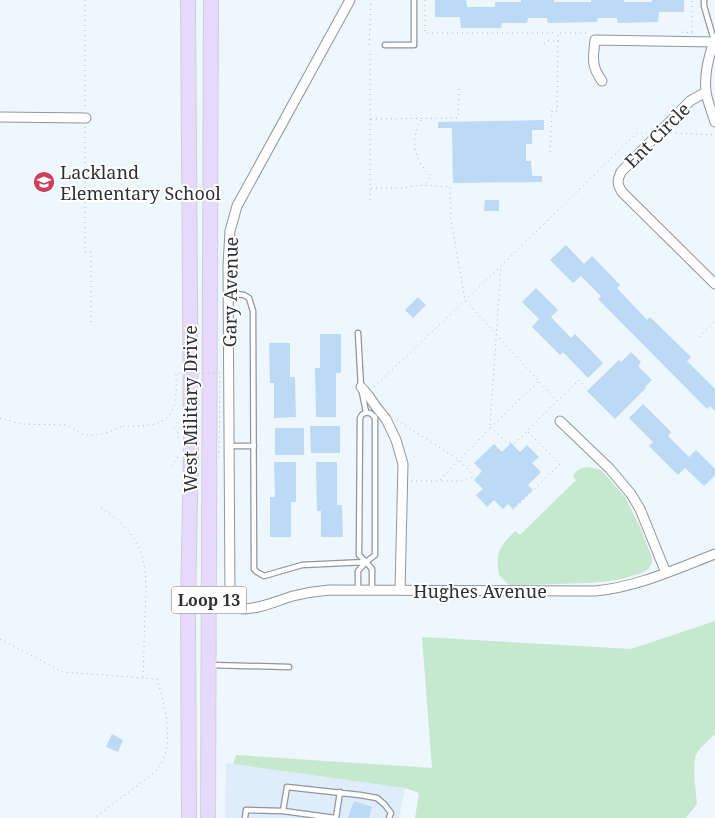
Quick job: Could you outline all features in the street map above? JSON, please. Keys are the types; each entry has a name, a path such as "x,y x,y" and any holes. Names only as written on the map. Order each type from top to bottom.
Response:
{"main road":[{"name":"West Military Drive","path":"188,0 189,818"},
{"name":"West Military Drive","path":"208,818 211,0"}],"street":[{"name":"Gary Avenue","path":"242,609 236,605 230,596 230,231 237,206 350,0"},
{"path":"602,81 594,67 595,40 714,41"},
{"name":"Ent Circle","path":"714,41 707,71 706,92 715,122"},
{"name":"Ent Circle","path":"706,92 690,101 621,172 618,185 622,192 715,284"},
{"path":"0,117 85,118"},
{"path":"361,387 386,419 396,440 403,464 400,590"},
{"path":"560,421 610,469 631,494 640,509 666,573"},
{"name":"Hughes Avenue","path":"242,609 262,606 306,593 329,590 608,590 632,585 715,554"}],"lane":[{"path":"385,45 414,45 414,0"},
{"path":"704,0 714,41"},
{"path":"229,293 244,294 249,298 252,311 254,568 264,576 302,565 366,562"},
{"path":"358,333 361,387 366,412"},
{"path":"358,590 358,571 375,555 376,550 375,417 366,412"},
{"path":"366,412 360,418 359,555 372,569 372,590"},
{"path":"375,422 378,416 382,414"},
{"path":"229,446 254,446"},
{"path":"209,665 289,667"},
{"path":"283,811 287,787 377,798 391,813 389,818"},
{"path":"245,818 246,810 283,811 335,818 340,792"}],"path":[{"path":"85,0 85,252 91,252 91,325"},
{"path":"369,45 371,0"},
{"path":"425,0 425,33 558,33"},
{"path":"692,0 692,32"},
{"path":"544,44 548,41 558,41 557,111 552,111 550,154"},
{"path":"370,54 370,200"},
{"path":"370,119 458,118 459,87"},
{"path":"421,119 416,131 414,147 420,164 431,175 425,185"},
{"path":"371,389 501,266 637,133 715,135"},
{"path":"370,188 401,188 425,185 450,187 451,220 465,300 557,401"},
{"path":"501,266 491,427 507,442 515,443 578,380 589,390"},
{"path":"699,338 715,321"},
{"path":"0,418 20,424 66,425 83,434 102,435 123,426 149,426 165,420 174,408 176,400 176,373 220,373 219,457"},
{"path":"439,480 538,382"},
{"path":"382,414 392,416 459,460 475,477 459,482 439,480 403,481"},
{"path":"174,428 178,433 178,439"},
{"path":"513,510 560,464 527,431"},
{"path":"172,466 177,460 178,454"},
{"path":"101,508 122,524 140,549 146,575 143,678"},
{"path":"0,638 63,672 157,679 162,697 167,733 166,752 161,764 152,775 94,818"}],"shaded area":[{"path":"226,763 405,788 399,818 225,818"}],"green space":[{"path":"589,467 601,470 625,497 640,527 652,558 649,569 627,578 603,582 509,585 499,575 498,555 502,546 515,531 520,535 576,480 573,476 576,472 582,468"},
{"path":"715,621 715,734 696,755 694,772 697,804 686,818 415,818 419,793 405,788 233,764 236,755 432,768 422,637 631,649"}],"building":[{"path":"435,0 466,0 467,7 495,7 495,2 521,2 521,0 591,2 591,0 624,0 624,2 652,2 652,0 684,0 684,12 659,12 658,22 618,23 617,18 598,18 597,22 548,23 547,18 528,18 527,23 502,23 501,28 461,28 460,17 435,17"},
{"path":"544,120 544,130 532,130 532,144 526,144 526,161 531,161 532,176 542,176 542,182 453,183 452,128 438,128 438,122"},
{"path":"485,200 499,200 499,211 484,211"},
{"path":"566,245 584,264 592,256 620,285 617,288 647,320 650,317 691,357 687,361 715,389 715,411 710,406 707,409 598,299 601,296 581,276 573,283 550,260"},
{"path":"536,288 558,310 551,317 571,338 575,334 603,363 588,378 563,352 560,355 532,327 539,319 522,302"},
{"path":"418,297 426,305 413,318 405,310"},
{"path":"320,334 341,334 341,373 336,373 336,417 316,417 315,368 320,368"},
{"path":"269,343 290,343 290,377 295,377 296,417 274,418 274,383 270,383"},
{"path":"631,352 641,362 638,366 652,380 615,419 587,391 619,360 621,362"},
{"path":"643,404 671,432 668,436 689,457 696,450 715,469 715,475 704,486 685,468 678,475 649,446 653,442 629,418"},
{"path":"310,426 340,426 340,453 311,453"},
{"path":"275,428 304,428 304,455 275,455"},
{"path":"511,443 520,452 527,445 539,457 532,463 541,472 528,485 533,490 513,509 508,504 503,509 494,500 487,507 476,495 483,489 474,480 482,471 474,463 494,444 502,452"},
{"path":"274,462 296,462 296,502 291,502 291,537 270,537 270,497 275,497"},
{"path":"316,462 337,462 337,505 342,505 343,537 321,537 321,511 317,511"},
{"path":"112,734 123,740 118,752 106,747"},
{"path":"354,801 372,807 369,818 348,818"}],"place":[{"name":"Lackland Elementary School","path":"44,182"}]}
